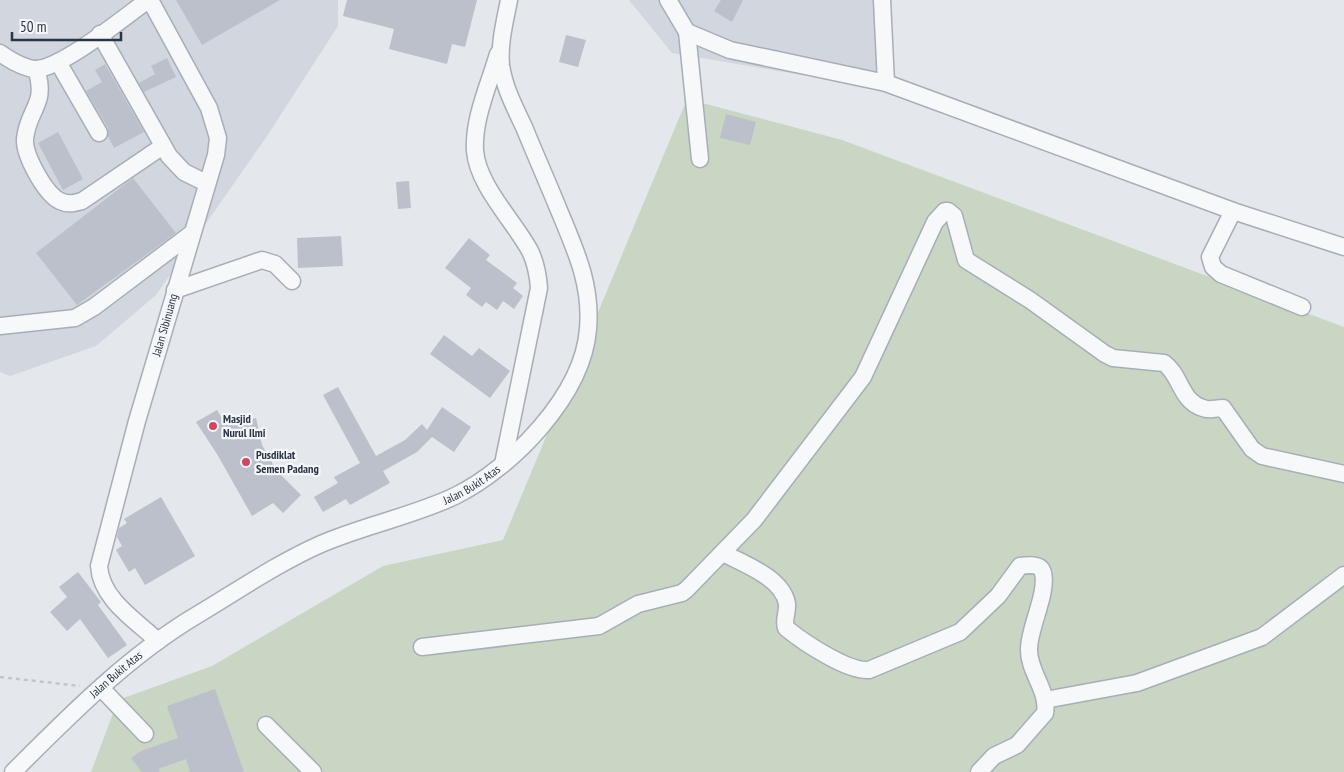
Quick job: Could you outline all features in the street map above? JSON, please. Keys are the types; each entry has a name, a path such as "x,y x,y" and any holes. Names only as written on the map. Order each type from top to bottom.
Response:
{"street":[{"path":"0,53 11,61 36,69 47,67 58,62 149,0"},
{"name":"Jalan Sibinuang","path":"149,0 209,108 218,138 216,155 137,421 99,566 100,580 107,593 158,641"},
{"name":"Jalan Bukit Atas","path":"13,772 102,688 158,641 201,612 317,546 362,528 434,505 475,485 503,465 547,419 572,382 585,349 589,310 585,276 504,78 501,45 509,0"},
{"path":"668,0 687,32 700,158"},
{"path":"882,0 886,83"},
{"path":"687,32 730,50 886,83 1233,211 1344,247"},
{"path":"100,34 163,146 176,165 206,184"},
{"path":"501,45 479,118 476,138 477,163 483,178 530,252 537,270 539,288 503,465"},
{"path":"58,62 99,133"},
{"path":"36,69 41,92 27,129 26,150 30,162 51,194 59,201 72,204 82,201 163,146"},
{"path":"422,647 599,626 612,621 638,604 682,593 724,554 754,520 863,378 935,222 945,211 954,216 966,260 1030,300 1105,354 1113,358 1157,361 1169,366 1186,396 1200,408 1223,408 1252,449 1262,456 1344,474"},
{"path":"1233,211 1210,257 1213,267 1221,274 1302,307"},
{"path":"0,326 75,318 94,307 191,234"},
{"path":"175,290 262,260 275,264 292,281"},
{"path":"724,554 762,572 772,580 787,604 786,628 846,667 861,671 869,670 960,632 998,596 1015,570 1025,565 1038,566 1042,569 1044,575 1029,647 1029,656 1045,700 1046,709 1043,717 1017,745 994,756 979,772"},
{"path":"1045,700 1138,683 1262,637 1344,575"},
{"path":"102,688 145,734"},
{"path":"266,725 313,772"}],"path":[{"path":"0,676 102,688"}],"shaded area":[{"path":"0,0 338,0 338,26 267,136 156,295 96,346 10,376 0,372"},
{"path":"629,0 891,0 892,90 672,53"}],"green space":[{"path":"687,99 842,140 1344,327 1344,772 91,772 118,700 212,666 383,566 503,540"}],"building":[{"path":"176,0 280,0 202,45"},
{"path":"347,0 477,0 465,47 452,44 447,64 389,49 394,29 343,16"},
{"path":"721,0 743,0 732,22 714,11"},
{"path":"566,35 586,40 578,67 559,62"},
{"path":"167,58 176,77 144,92 139,83 155,74 151,66"},
{"path":"105,64 144,132 114,148 108,136 108,128 86,91 102,82 95,70"},
{"path":"726,114 756,122 750,145 720,138"},
{"path":"58,132 83,179 63,190 38,143"},
{"path":"133,178 176,233 77,305 36,253"},
{"path":"409,181 411,208 398,209 396,182"},
{"path":"341,236 343,266 298,268 297,238"},
{"path":"469,238 490,255 486,260 517,283 513,288 523,296 514,309 503,301 497,310 486,302 482,307 466,295 471,288 445,268"},
{"path":"444,335 472,356 479,348 510,371 490,398 430,354"},
{"path":"338,387 376,456 405,440 422,424 427,430 442,407 471,427 454,452 432,437 417,452 383,471 390,483 350,505 346,499 323,512 314,497 338,483 334,477 360,463 323,395"},
{"name":"Pusdiklat Semen Padang","path":"217,410 226,425 256,418 262,445 276,470 301,495 283,513 273,503 252,516 217,454 196,422"},
{"path":"161,497 195,556 145,585 135,568 129,572 116,550 122,546 117,537 119,528 127,523 124,519"},
{"path":"78,572 101,602 98,605 127,645 108,658 80,619 67,631 50,612 67,597 59,587"},
{"path":"215,689 244,772 190,772 186,759 158,769 160,772 142,772 131,758 141,751 178,738 167,706"}],"place":[{"name":"Masjid Nurul Ilmi","path":"213,426"},
{"name":"Pusdiklat Semen Padang","path":"246,462"}]}
